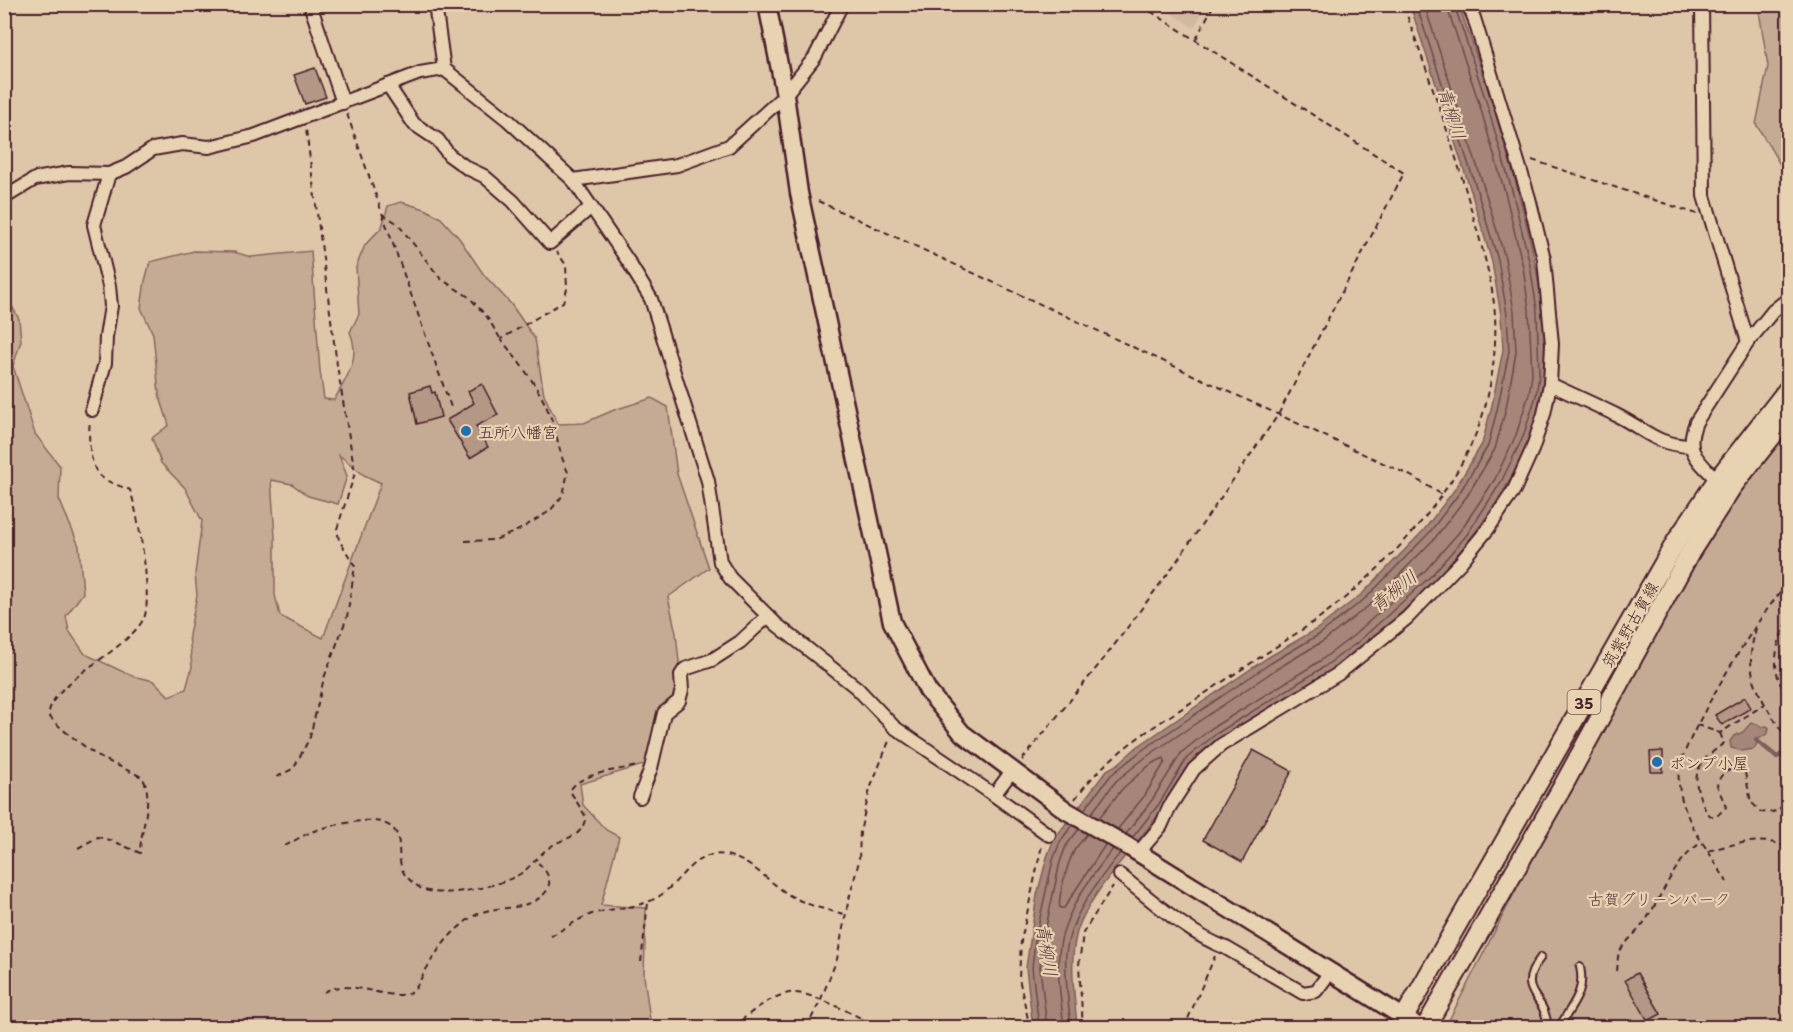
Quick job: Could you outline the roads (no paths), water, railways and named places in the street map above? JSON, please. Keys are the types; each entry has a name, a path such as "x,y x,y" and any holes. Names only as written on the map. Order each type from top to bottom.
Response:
{"main road":[{"name":"筑紫野古賀線","path":"1401,1022 1677,540 1717,480 1788,389"},
{"name":"筑紫野古賀線","path":"1423,1028 1563,786 1691,551 1732,488 1788,416"}],"street":[{"path":"310,4 343,103"},
{"path":"435,4 444,69 508,120 573,180 651,299 708,481 720,562 730,578 768,616 856,688 894,727 1049,835"},
{"path":"767,4 785,95 799,193 892,622 928,691 962,733 1072,814 1331,971 1401,1022 1423,1028"},
{"path":"573,180 676,165 729,146 785,95 815,57 842,4"},
{"path":"1133,850 1161,826 1169,808 1194,769 1221,745 1338,674 1407,618 1460,563 1488,529 1514,490 1532,450 1544,414 1550,384 1552,344 1544,259 1529,198 1468,4"},
{"path":"1702,4 1704,196 1748,342"},
{"path":"4,198 35,179 69,173 109,174 126,168 153,149 182,144 209,147 254,136 420,73 444,69"},
{"path":"388,86 414,124 438,140 449,155 467,168 484,176 513,201 550,243 591,207"},
{"path":"92,410 105,363 111,306 110,286 94,225 109,174"},
{"path":"1717,480 1700,462 1690,446 1691,433 1748,342 1773,311 1788,299"},
{"path":"1550,384 1621,417 1660,442 1673,446 1690,446"},
{"path":"640,797 653,763 664,713 679,701 681,675 685,669 712,660 722,654 740,642 768,616"},
{"path":"994,795 1012,771"},
{"path":"1120,875 1169,915 1303,993 1316,991 1331,971"}],"lane":[{"path":"1541,957 1533,967 1530,988 1545,1012 1547,1028"},
{"path":"1559,1028 1579,993 1583,980 1580,967"}],"water":[{"name":"青柳川","path":"1410,5 1459,5 1495,112 1526,222 1541,298 1546,355 1537,417 1520,460 1496,503 1466,544 1432,583 1360,649 1266,712 1215,742 1188,767 1163,809 1119,863 1085,912 1076,936 1073,958 1077,1027 1033,1028 1026,968 1037,895 1047,857 1054,839 1107,770 1267,658 1317,629 1363,593 1424,530 1455,489 1482,444 1503,350 1501,315 1492,262"},
{"path":"1751,723 1761,727 1767,726 1768,733 1759,739 1754,749 1742,751 1731,748 1730,741 1734,736 1743,732"}],"waterway":[{"path":"1756,740 1777,757 1788,751"}],"place":[{"name":"五所八幡宮","path":"466,431"},
{"name":"ポンプ小屋","path":"1657,762"}],"park label":[{"name":"古賀グリーンパーク","path":"1659,898"}]}
